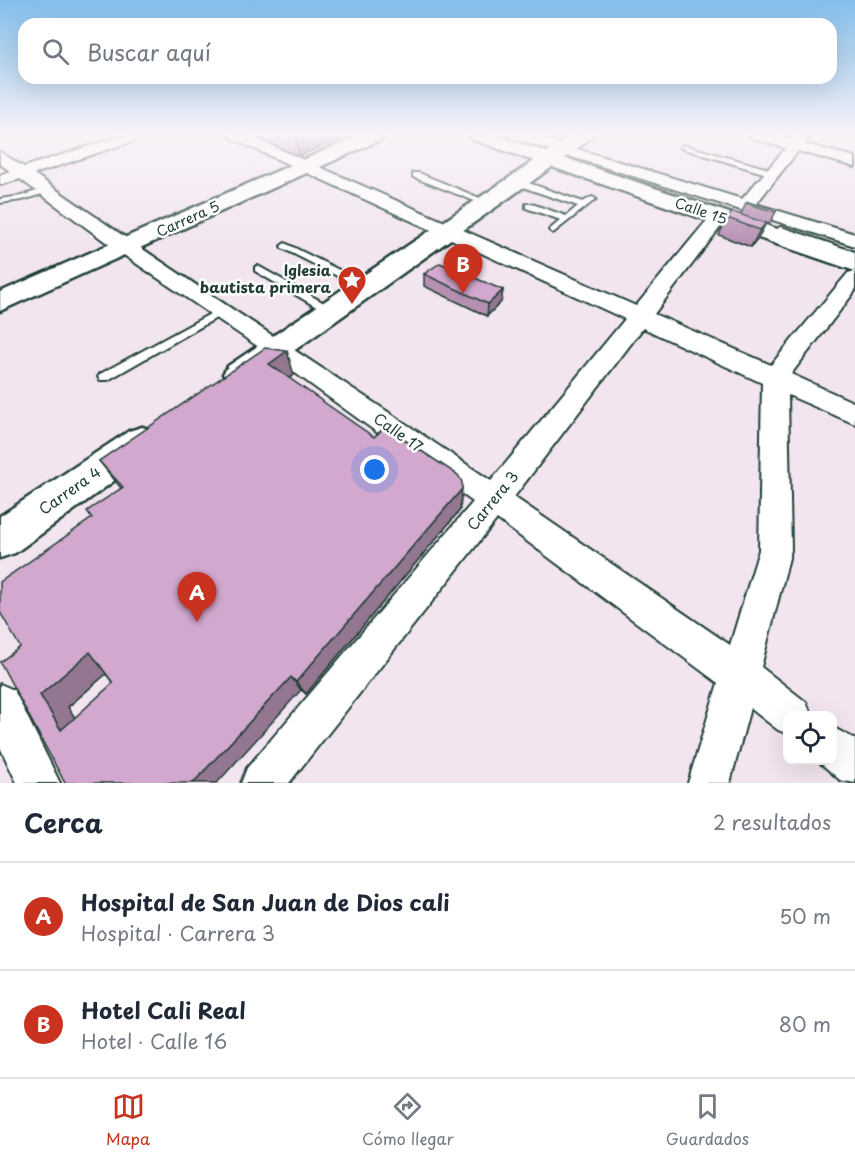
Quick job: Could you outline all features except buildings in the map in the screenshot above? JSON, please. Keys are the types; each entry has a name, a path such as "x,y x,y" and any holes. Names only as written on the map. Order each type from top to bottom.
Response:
{"street":[{"path":"0,180 21,172"},
{"name":"Calle 17","path":"21,172 125,247 277,348 494,500 741,676 786,711"},
{"name":"Carrera 5","path":"0,302 295,172"},
{"path":"319,172 855,414"},
{"path":"210,394 532,172"},
{"name":"Calle 15","path":"599,172 719,217 855,263"},
{"name":"Calle 15","path":"618,172 746,205 855,240"},
{"path":"746,205 773,173"},
{"name":"Carrera 3","path":"262,783 494,500 719,217"},
{"path":"709,783 775,550 775,377 855,277"},
{"path":"828,402 855,401"},
{"name":"Carrera 4","path":"0,539 172,421"},
{"path":"0,704 39,783"},
{"path":"837,751 855,765"}],"lane":[{"path":"605,172 855,255"},
{"path":"768,172 773,173"},
{"path":"416,175 488,202"},
{"path":"517,182 584,205"},
{"path":"1,200 14,200 46,190"},
{"path":"553,230 592,199"},
{"path":"529,206 567,219"},
{"path":"285,246 364,286"},
{"path":"258,269 329,310"},
{"path":"104,377 221,311"}],"place":[{"name":"Hotel Cali Real","path":"463,294"},
{"name":"Iglesia bautista primera","path":"352,306"},
{"name":"Hospital de San Juan de Dios cali","path":"197,622"}]}
